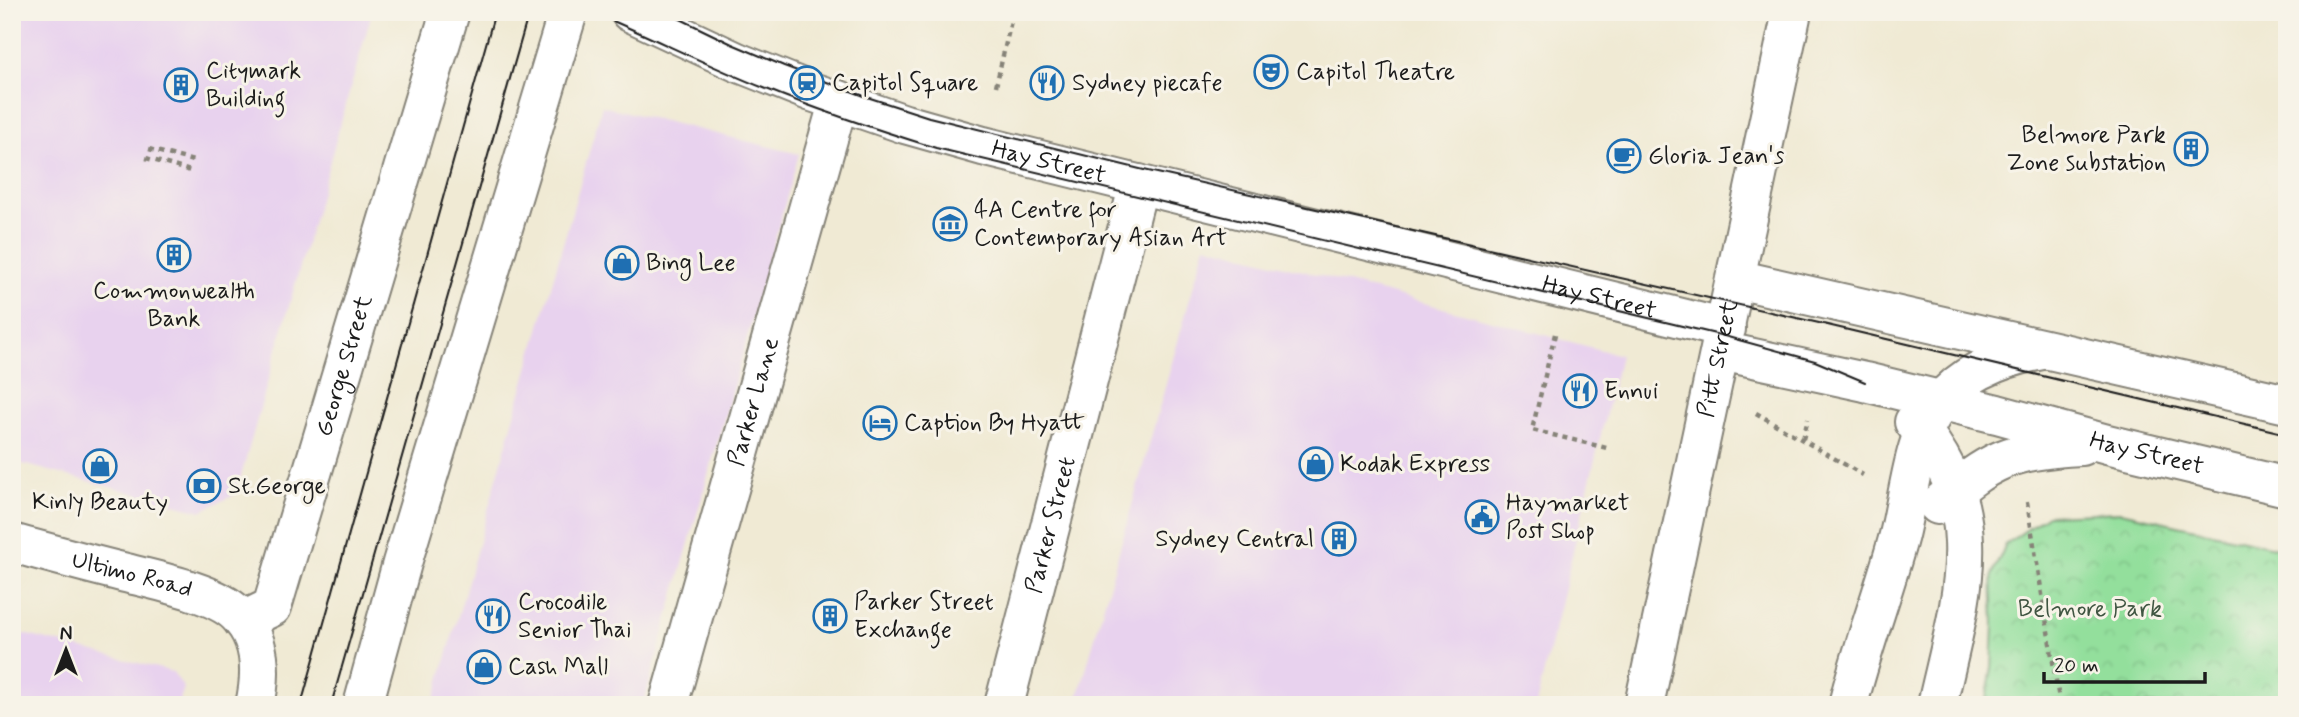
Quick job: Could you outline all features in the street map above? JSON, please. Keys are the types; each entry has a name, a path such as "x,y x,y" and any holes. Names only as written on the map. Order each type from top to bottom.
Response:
{"street":[{"name":"George Street","path":"243,621 272,607 450,12"},
{"path":"363,705 410,537 568,12"},
{"name":"Hay Street","path":"630,12 737,62 905,124 1723,340 1865,382 1933,417 2107,444 2287,486"},
{"name":"Pitt Street","path":"1644,705 1792,12"},
{"name":"Parker Lane","path":"668,705 839,100"},
{"name":"Parker Street","path":"1004,705 1139,184"},
{"path":"1736,279 2287,404"},
{"path":"1848,705 1933,417 1962,381 1992,364 2048,349"},
{"path":"1933,417 1945,468 1955,490 1964,533 1965,571 1937,705"},
{"path":"1898,538 1981,469 2010,456 2049,448 2107,444"},
{"name":"Ultimo Road","path":"12,543 188,590 225,605 243,621"},
{"path":"243,621 252,635 259,658 255,705"}],"path":[{"path":"996,86 1013,12"},
{"path":"149,149 197,162"},
{"path":"146,158 194,172"},
{"path":"1556,330 1532,430 1611,449"},
{"path":"1803,439 1811,408"},
{"path":"1780,426 1867,477"},
{"path":"2028,502 2060,705"}],"shaded area":[{"path":"12,12 372,12 236,494 201,511 12,461"},
{"path":"602,106 799,154 643,705 433,705"},
{"name":"Sydney Central","path":"1205,245 1620,355 1536,705 1076,705"},
{"path":"12,631 173,672 184,688 178,705 12,705"}],"green space":[{"name":"Belmore Park","path":"2121,512 2287,550 2287,705 1985,705 1992,668 1992,575 2006,544 2048,515"}],"tram line":[{"path":"301,705 495,12"},
{"path":"331,705 529,12"},
{"path":"592,12 785,96 936,148 1724,336 1815,361 1865,382"},
{"path":"666,12 784,66 929,117 1144,170 1819,323 2287,434"}],"place":[{"name":"Capitol Theatre","path":"1271,72"},
{"name":"Capitol Square","path":"807,83"},
{"name":"Sydney piecafe","path":"1047,83"},
{"name":"Citymark Building","path":"181,85"},
{"name":"Belmore Park Zone substation","path":"2191,149"},
{"name":"Gloria Jean's","path":"1624,156"},
{"name":"4A Centre for Contemporary Asian Art","path":"950,224"},
{"name":"Commonwealth Bank","path":"174,255"},
{"name":"Bing Lee","path":"622,263"},
{"name":"Ennui","path":"1580,391"},
{"name":"Caption By Hyatt","path":"880,423"},
{"name":"Kodak Express","path":"1316,464"},
{"name":"Kinly Beauty","path":"100,466"},
{"name":"St.George","path":"204,486"},
{"name":"Haymarket Post Shop","path":"1482,517"},
{"name":"Sydney Central","path":"1339,539"},
{"name":"Crocodile Senior Thai","path":"493,616"},
{"name":"Parker Street Exchange","path":"830,616"},
{"name":"Cash Mall","path":"484,667"}]}
